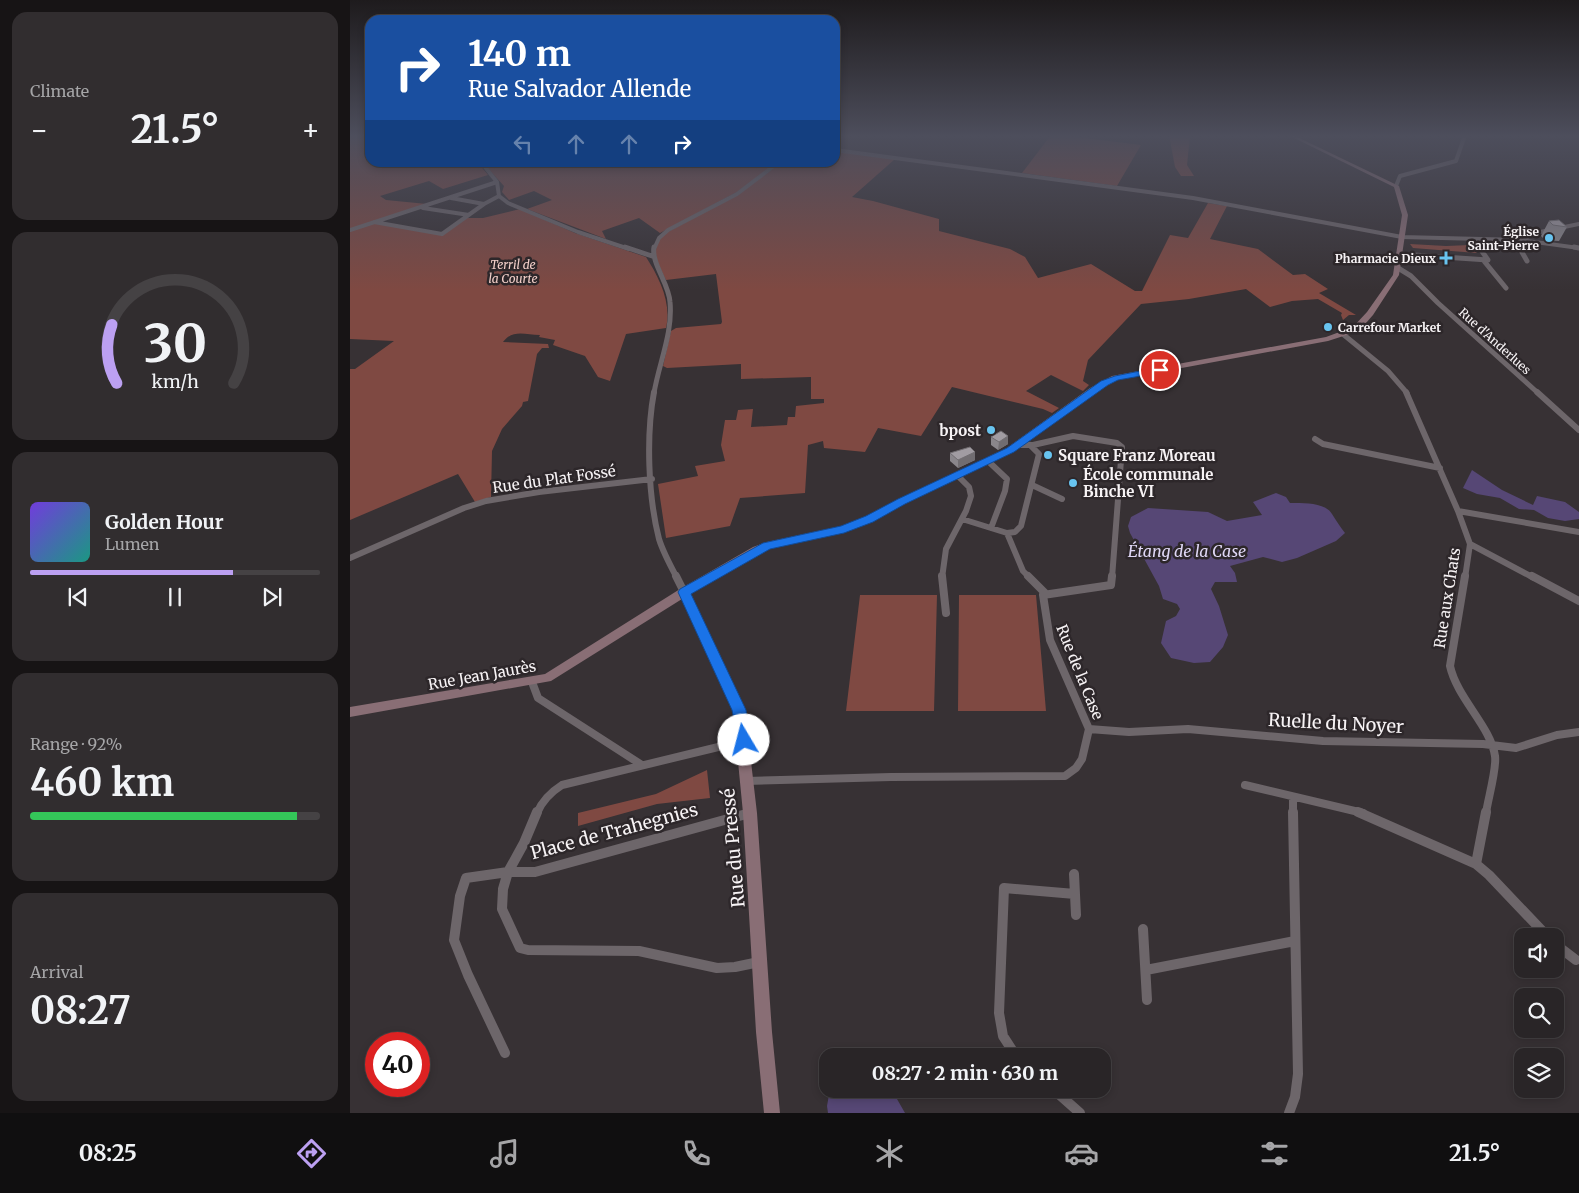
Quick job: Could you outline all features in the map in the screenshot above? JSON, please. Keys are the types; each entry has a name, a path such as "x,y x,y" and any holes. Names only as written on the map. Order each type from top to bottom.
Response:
{"street":[{"path":"350,230 482,187"},
{"path":"498,187 499,196 508,203 578,232 652,256"},
{"path":"684,592 658,534 652,479 653,398 669,328 670,311 668,289 652,256 659,236 737,194 746,187"},
{"path":"1111,187 1194,198 1402,236 1474,240 1521,240 1579,248"},
{"path":"1344,334 1356,329 1370,313 1396,275 1405,215 1396,187"},
{"path":"374,222 440,234 447,232 484,204 499,196"},
{"path":"448,198 484,204"},
{"path":"420,207 469,215"},
{"path":"1521,240 1540,232 1579,224"},
{"path":"1399,254 1488,260 1474,240"},
{"path":"1514,240 1527,261"},
{"path":"1484,260 1506,288"},
{"name":"Rue d'Anderlues","path":"1398,268 1411,276 1438,303 1579,430"},
{"name":"Rue Jean Jaurès","path":"350,712 547,678 561,671 684,592 757,550 790,540 844,529 870,519 1019,445 1093,390 1115,378 1328,339 1344,334"},
{"name":"Rue aux Chats","path":"1344,334 1401,383 1410,398 1470,544 1450,666 1453,679 1493,745 1496,758 1476,864"},
{"path":"1007,534 1023,571 1046,594 1111,585 1122,447 1117,443 1073,436 1030,445 1019,445"},
{"path":"1316,439 1323,444 1356,452 1440,468"},
{"path":"962,519 1007,534 1015,532 1021,526 1039,454 1030,445"},
{"path":"988,461 1007,478 1007,485 994,514 991,528"},
{"path":"946,613 942,569 950,537 962,519 971,496 970,490 957,475"},
{"name":"Rue du Plat Fossé","path":"350,558 464,508 486,501 539,492 652,479"},
{"path":"1032,485 1062,499"},
{"path":"1458,511 1579,532"},
{"path":"1470,544 1579,601"},
{"name":"Rue du Pressé","path":"684,592 739,710 744,740 750,813 764,1032 772,1113"},
{"name":"Rue de la Case","path":"746,781 891,777 1065,776 1076,768 1082,759 1089,729 1050,640 1043,595 1046,594"},
{"path":"532,682 538,698 642,765"},
{"name":"Ruelle du Noyer","path":"1089,729 1129,732 1188,729 1323,741 1493,745 1516,748 1556,735 1579,732"},
{"name":"Place de Trahegnies","path":"744,740 562,785 552,791 540,805 524,843 508,872 535,872 750,813"},
{"path":"1245,785 1363,813 1476,864 1489,875 1539,928"},
{"path":"1289,1113 1295,1096 1298,1074 1293,797"},
{"path":"505,1053 468,975 454,940 460,896 466,878 508,872 503,889 502,909 520,948 528,950 639,951 717,968 735,968 760,962"},
{"path":"1074,874 1076,915"},
{"path":"1010,1048 1004,1041 1000,1030 999,1013 1004,888 1075,894"},
{"path":"1143,929 1147,1000"},
{"path":"1146,970 1295,940"},
{"path":"1564,951 1576,960"},
{"path":"1063,1098 1080,1113"}],"green space":[{"path":"350,187 410,187 380,196 386,200 427,204 350,229"},
{"path":"504,187 744,187 660,233 639,218 602,231 606,239 527,209 552,200 534,191 509,200 502,192"},
{"path":"748,187 863,187 852,197 939,219 939,231 1010,249 1025,257 1038,278 1091,264 1135,291 1142,291 1170,235 1188,238 1208,203 1227,206 1210,239 1258,249 1293,275 1305,274 1328,289 1319,293 1356,315 1349,315 1343,320 1342,313 1318,299 1292,301 1270,307 1246,289 1189,299 1141,304 1088,360 1083,381 1089,385 1083,391 1051,375 1026,391 1059,408 1052,413 1043,409 952,387 921,436 878,428 865,452 824,448 823,441 808,445 805,493 740,498 730,526 666,538 658,484 698,476 695,466 725,461 721,445 725,420 736,420 738,410 753,409 751,427 787,425 788,417 795,417 796,406 824,403 824,399 811,399 811,377 741,379 741,364 667,368 663,366 671,331 676,328 721,324 722,322 716,274 666,280 656,257 659,240 664,234"},
{"name":"Terril de la Courte","path":"520,209 575,233 646,257 660,282 666,300 666,328 626,334 610,381 598,377 585,356 553,345 555,340 539,337 540,335 511,335 503,342 548,344 549,348 542,348 537,354 528,401 523,402 522,406 502,429 492,451 491,497 475,502 458,474 350,520 350,369 355,369 394,341 350,339 350,231 373,223 440,235 466,218 483,218"},
{"path":"1410,244 1470,245 1477,253 1413,248"},
{"path":"860,595 937,595 934,711 846,711"},
{"path":"959,595 1036,595 1046,711 958,711"},
{"path":"707,770 710,798 657,804 578,826 578,813 656,794"}],"water":[{"path":"1472,470 1502,490 1533,505 1537,496 1565,502 1579,512 1579,519 1565,521 1548,518 1534,510 1519,509 1500,498 1477,494 1463,488"},
{"name":"Étang de la Case","path":"1276,493 1286,497 1290,503 1313,504 1324,507 1329,510 1345,533 1336,541 1297,558 1282,562 1263,557 1230,566 1235,573 1237,582 1215,582 1211,589 1219,606 1228,635 1223,647 1210,662 1194,663 1171,658 1161,643 1166,621 1176,616 1180,609 1177,604 1163,599 1159,586 1130,533 1128,526 1131,517 1148,508 1208,512 1227,521 1262,515 1253,502"},
{"path":"828,1098 896,1098 905,1113 828,1113"}],"building":[{"path":"1559,220 1567,227 1553,225 1549,221"},
{"path":"1001,431 1008,436 999,442 991,437"},
{"path":"970,447 975,452 958,460 950,453"}],"place":[{"name":"Église Saint-Pierre","path":"1549,238"},
{"name":"Pharmacie Dieux","path":"1446,258"},
{"name":"Carrefour Market","path":"1328,327"},
{"name":"bpost","path":"991,430"},
{"name":"Square Franz Moreau","path":"1048,455"},
{"name":"École communale Binche VI","path":"1073,483"}],"route":[{"path":"744,740 739,710 732,692 684,592 767,546 844,529 870,519 902,501 1010,450 1104,383 1115,378 1160,370"}]}
